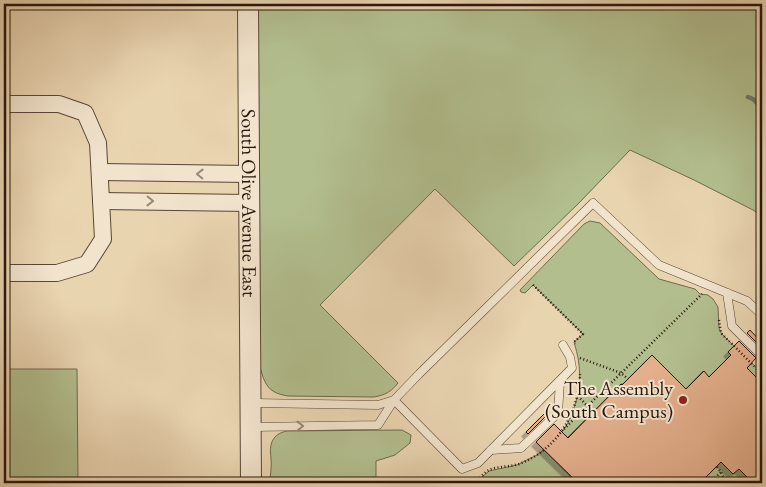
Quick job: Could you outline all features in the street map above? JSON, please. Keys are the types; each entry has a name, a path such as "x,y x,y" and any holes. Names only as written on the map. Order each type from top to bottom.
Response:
{"street":[{"name":"South Olive Avenue East","path":"248,4 251,427"},
{"path":"4,104 59,104 85,113 98,143 103,239 87,264 57,273 4,274"},
{"path":"100,172 249,174"},
{"path":"101,201 249,202"},
{"path":"251,427 251,483"}],"lane":[{"path":"251,427 378,425 394,400 419,374 593,202 659,265 747,301 762,315"},
{"path":"728,293 732,326 762,356"},
{"path":"394,400 462,469 478,463 572,368 570,357 563,344"},
{"path":"491,450 521,448 558,413 560,381"},
{"path":"251,403 378,405 394,400"}],"path":[{"path":"533,285 583,334 574,342 577,350"},
{"path":"564,429 700,294 708,295"},
{"path":"719,313 721,333 762,374"},
{"path":"579,358 621,373 628,380"},
{"path":"578,396 593,412"},
{"path":"717,467 726,483"},
{"path":"710,483 721,472"}],"green space":[{"path":"254,4 762,4 762,216 694,180 630,150 514,266 435,189 320,305 398,383 388,393 374,397 288,396 276,393 268,387 262,374 256,336"},
{"path":"590,221 600,223 659,279 695,289 700,294 708,295 713,299 718,307 721,333 734,346 728,352 731,355 709,377 703,371 686,389 621,384 566,439 562,432 575,406 580,379 574,342 583,334 533,285 525,293 520,290 584,224"},
{"path":"752,363 762,374 762,383 747,368"},
{"path":"4,369 77,369 78,483 4,483"},
{"path":"402,430 411,435 410,443 395,455 376,461 376,483 270,483 271,444 275,437 282,432"},
{"path":"544,450 577,483 475,483 489,471 517,465"},
{"path":"721,462 733,474 739,469 753,483 700,483"}],"building":[{"path":"750,330 762,343 762,348 747,333"},
{"name":"The Assembly (South Campus)","path":"739,341 756,358 747,368 762,383 762,483 753,483 739,469 733,474 721,462 700,483 578,483 536,442 554,424 568,438 652,355 686,389 704,371 709,377 731,355 728,352"},
{"path":"544,414 546,416 528,434 526,432"}],"waterway":[{"path":"748,97 753,99 762,108"}],"place":[{"name":"The Assembly (South Campus)","path":"683,400"}]}
